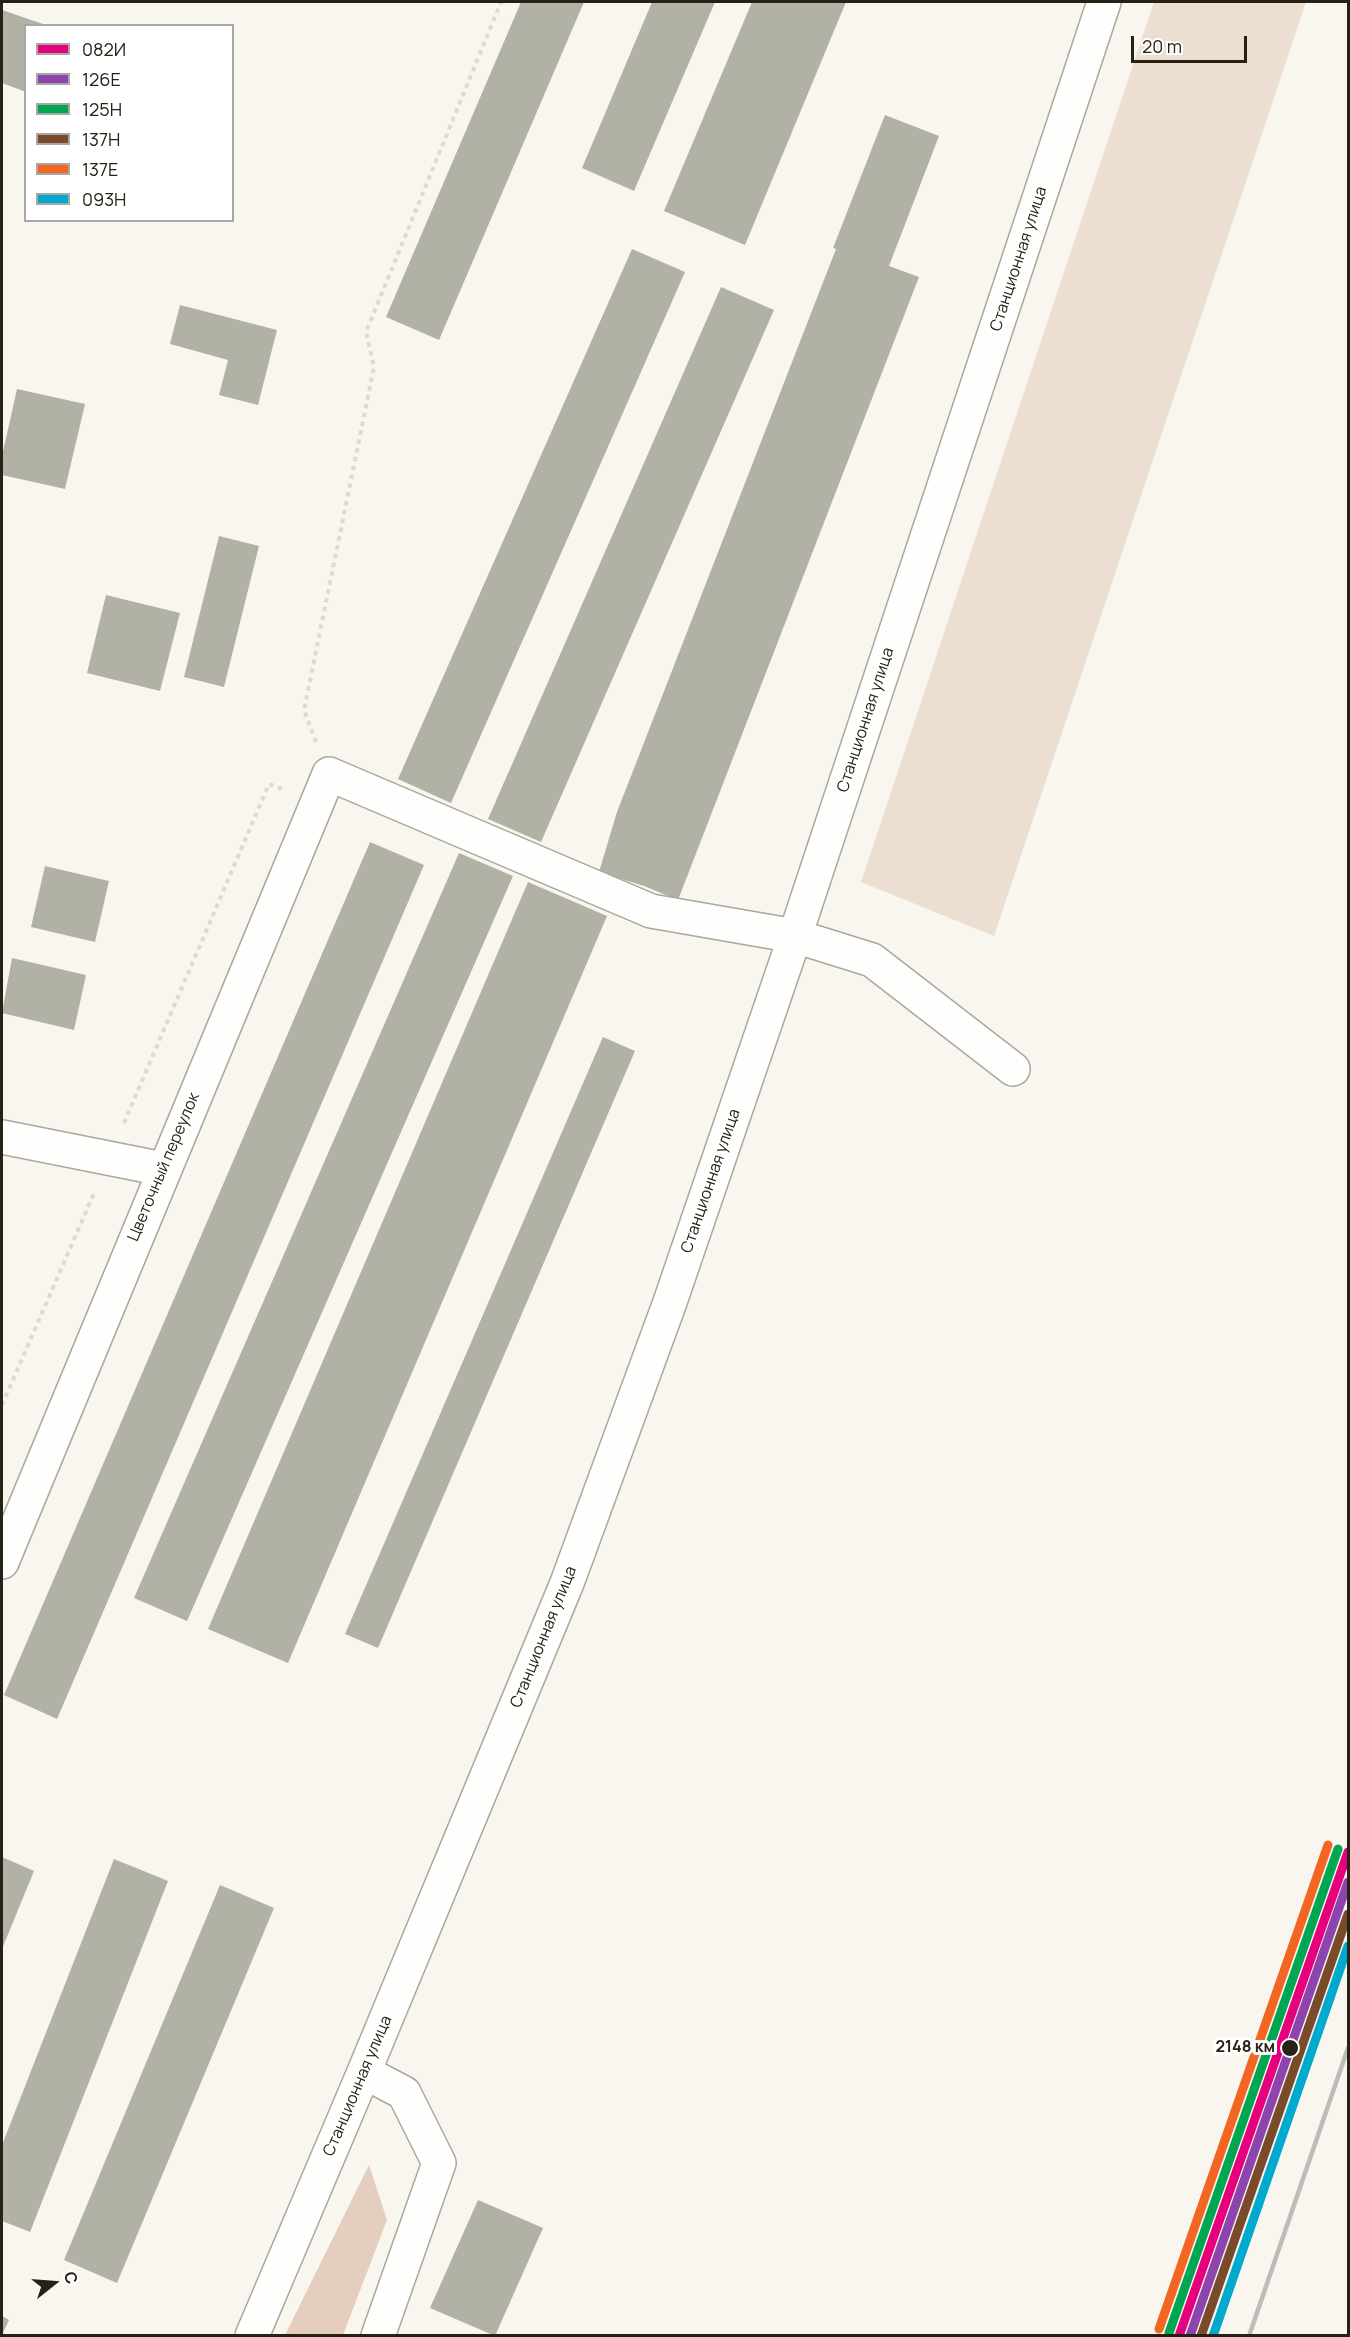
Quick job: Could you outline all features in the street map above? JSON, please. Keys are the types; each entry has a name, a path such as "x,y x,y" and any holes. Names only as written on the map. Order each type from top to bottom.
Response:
{"street":[{"name":"Станционная улица","path":"252,2336 364,2073 567,1583 670,1302 795,936 1104,2"},
{"path":"323,787 651,911 795,936 872,960 1013,1068"},
{"name":"Цветочный переулок","path":"2,1562 323,787"},
{"path":"2,1137 163,1169"},
{"path":"364,2073 404,2093 439,2163 378,2336"}],"path":[{"path":"2,1405 269,784 323,787 304,710 374,367 366,332 501,2"}],"shaded area":[{"path":"1154,2 1306,2 994,936 861,882"},
{"path":"369,2165 387,2220 343,2335 285,2335"}],"building":[{"path":"521,2 584,2 439,340 386,317"},
{"path":"652,2 715,2 634,191 582,168"},
{"path":"752,2 846,2 745,245 664,211"},
{"path":"2,10 43,24 24,24 24,91 2,83"},
{"path":"885,115 939,136 889,266 919,277 678,900 644,886 599,872 617,812 836,249 833,248"},
{"path":"632,249 685,272 451,803 398,779"},
{"path":"721,287 774,310 541,842 488,819"},
{"path":"180,305 277,330 258,405 219,395 228,360 170,344"},
{"path":"17,389 85,404 65,489 2,475 2,456"},
{"path":"219,536 259,546 224,687 184,677"},
{"path":"106,595 180,613 160,691 87,673"},
{"path":"370,842 424,865 57,1719 4,1695"},
{"path":"459,853 513,876 187,1621 134,1598"},
{"path":"45,866 109,881 95,942 31,927"},
{"path":"528,882 607,916 288,1663 208,1629"},
{"path":"12,958 86,975 74,1030 2,1013"},
{"path":"603,1037 635,1051 378,1648 345,1634"},
{"path":"2,1857 34,1871 2,1949"},
{"path":"114,1859 168,1881 30,2232 2,2221 2,2145"},
{"path":"220,1885 274,1908 117,2283 64,2260"},
{"path":"478,2200 543,2228 495,2336 430,2308"},
{"path":"2,2316 9,2320 2,2335"}],"railway":[{"path":"1249,2336 1348,2048"}],"transit line":[{"name":"137Е","path":"1159,2329 1328,1845"},
{"name":"125Н","path":"1169,2333 1338,1849"},
{"name":"082И","path":"1179,2336 1348,1852"},
{"name":"126Е","path":"1190,2336 1348,1882"},
{"name":"137Н","path":"1201,2336 1348,1914"},
{"name":"093Н","path":"1213,2336 1348,1946"}],"place":[{"name":"2148 км","path":"1290,2048"}]}
